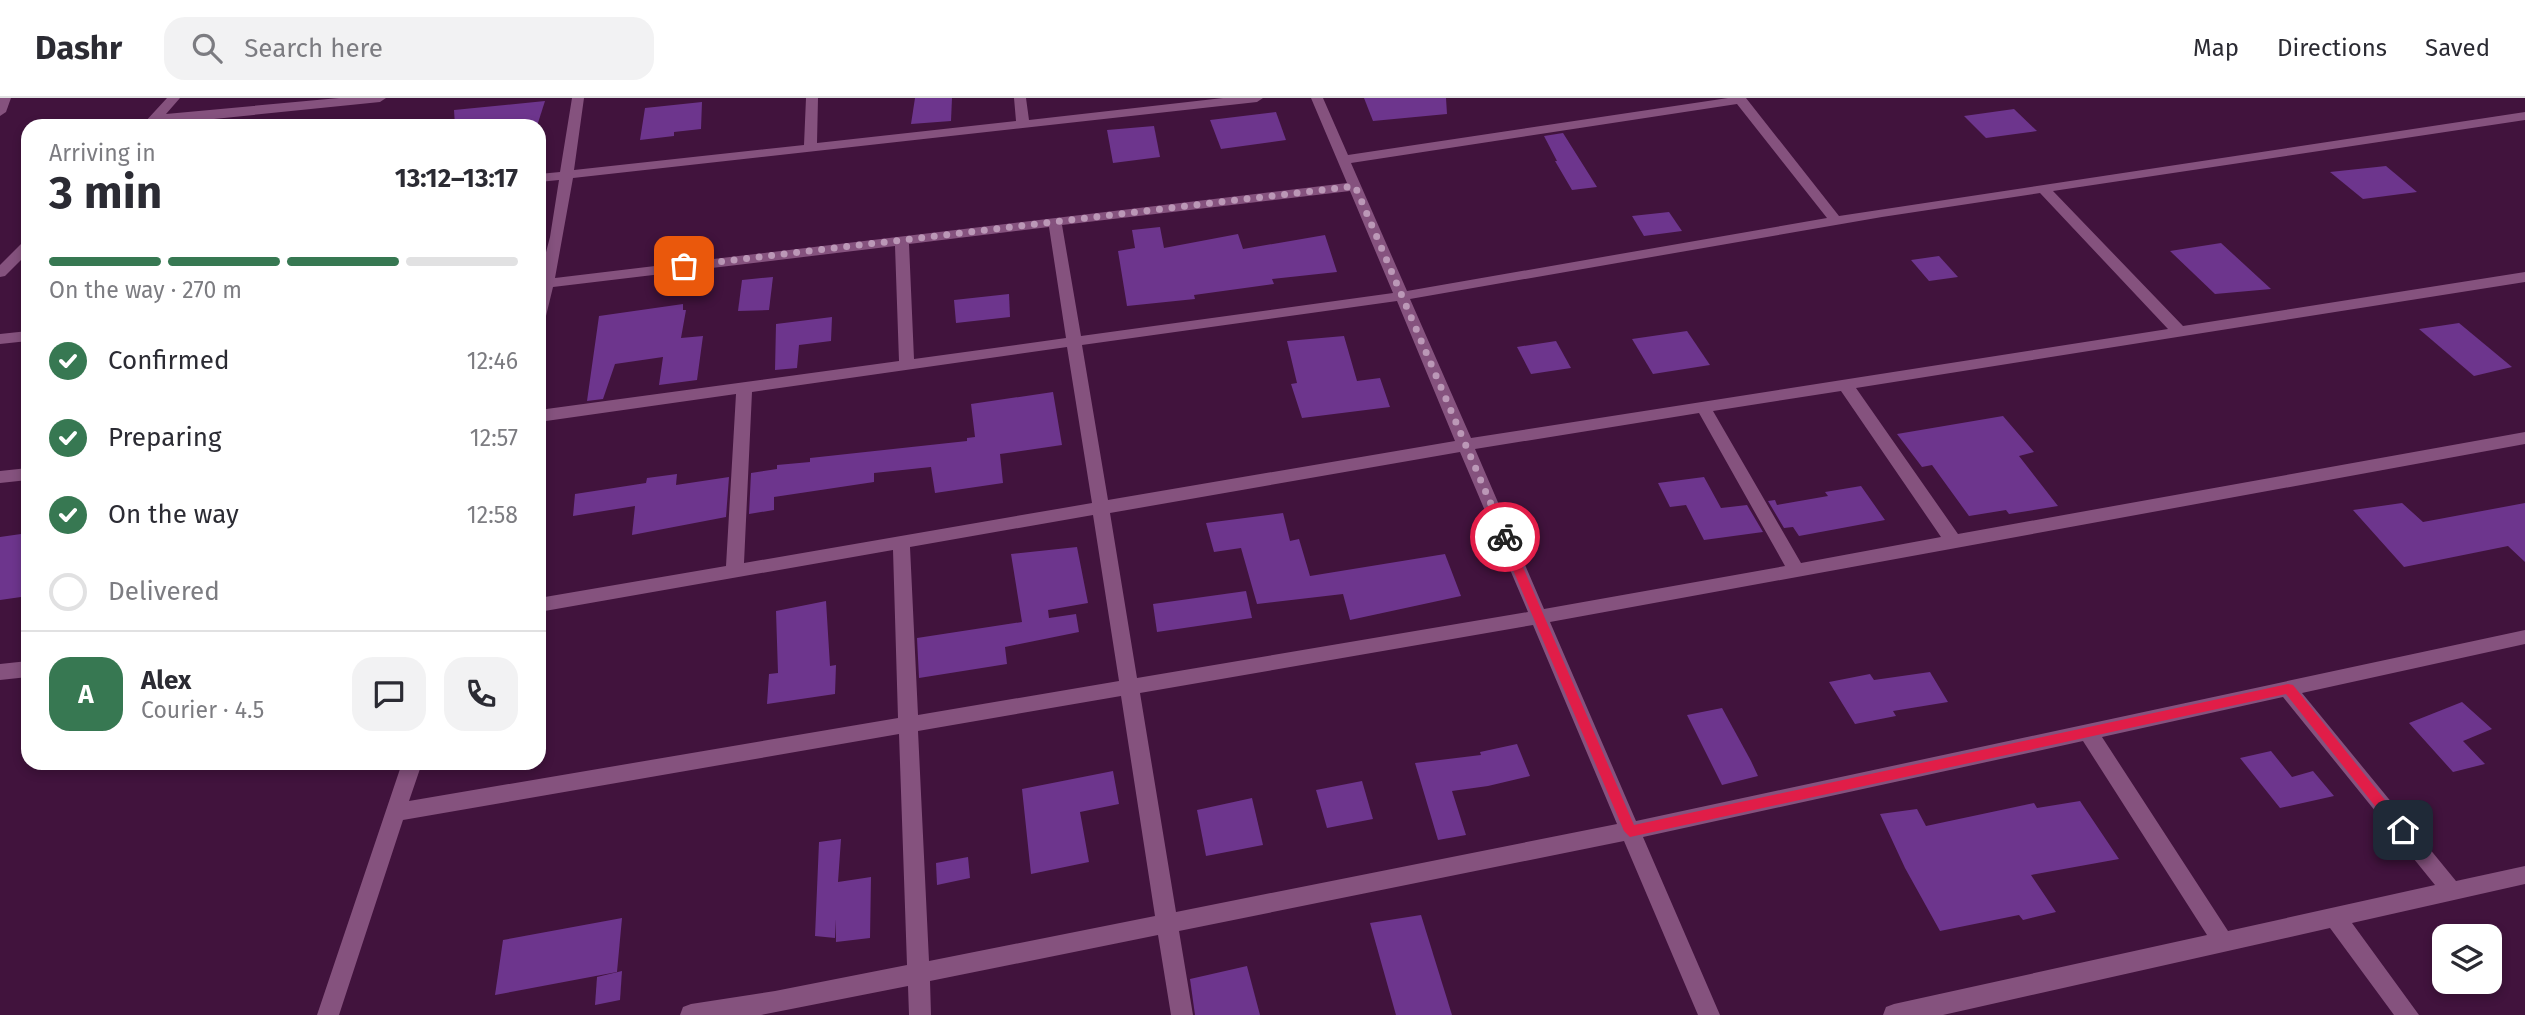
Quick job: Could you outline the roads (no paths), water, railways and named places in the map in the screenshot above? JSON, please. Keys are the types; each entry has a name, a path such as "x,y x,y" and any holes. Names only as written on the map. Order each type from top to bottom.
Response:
{"street":[{"path":"0,112 5,98"},
{"path":"154,119 174,98"},
{"path":"187,119 380,98"},
{"path":"546,269 566,175 578,98"},
{"path":"810,148 813,98"},
{"path":"1020,98 1023,124"},
{"path":"546,177 1256,98"},
{"path":"1317,98 1709,1015"},
{"path":"1631,98 1643,114"},
{"path":"1344,160 1740,99 1836,221"},
{"path":"546,415 1402,296 1836,221 2525,116"},
{"path":"546,283 1355,186"},
{"path":"2043,188 2179,331"},
{"path":"1055,222 1103,508 1128,687 1182,1015"},
{"path":"902,240 907,365"},
{"path":"0,273 21,252"},
{"path":"546,605 1465,445 2525,277"},
{"path":"0,339 21,337"},
{"path":"1844,384 1953,541"},
{"path":"734,571 744,388"},
{"path":"1703,407 1796,570"},
{"path":"397,812 1539,617 2525,438"},
{"path":"0,477 21,475"},
{"path":"901,543 920,1015"},
{"path":"691,1015 775,1002 1630,831 2525,637"},
{"path":"0,672 21,670"},
{"path":"2288,689 2452,891"},
{"path":"2088,732 2223,942"},
{"path":"328,1015 410,770"},
{"path":"1894,1015 2525,875"},
{"path":"2335,917 2408,1015"}]}
